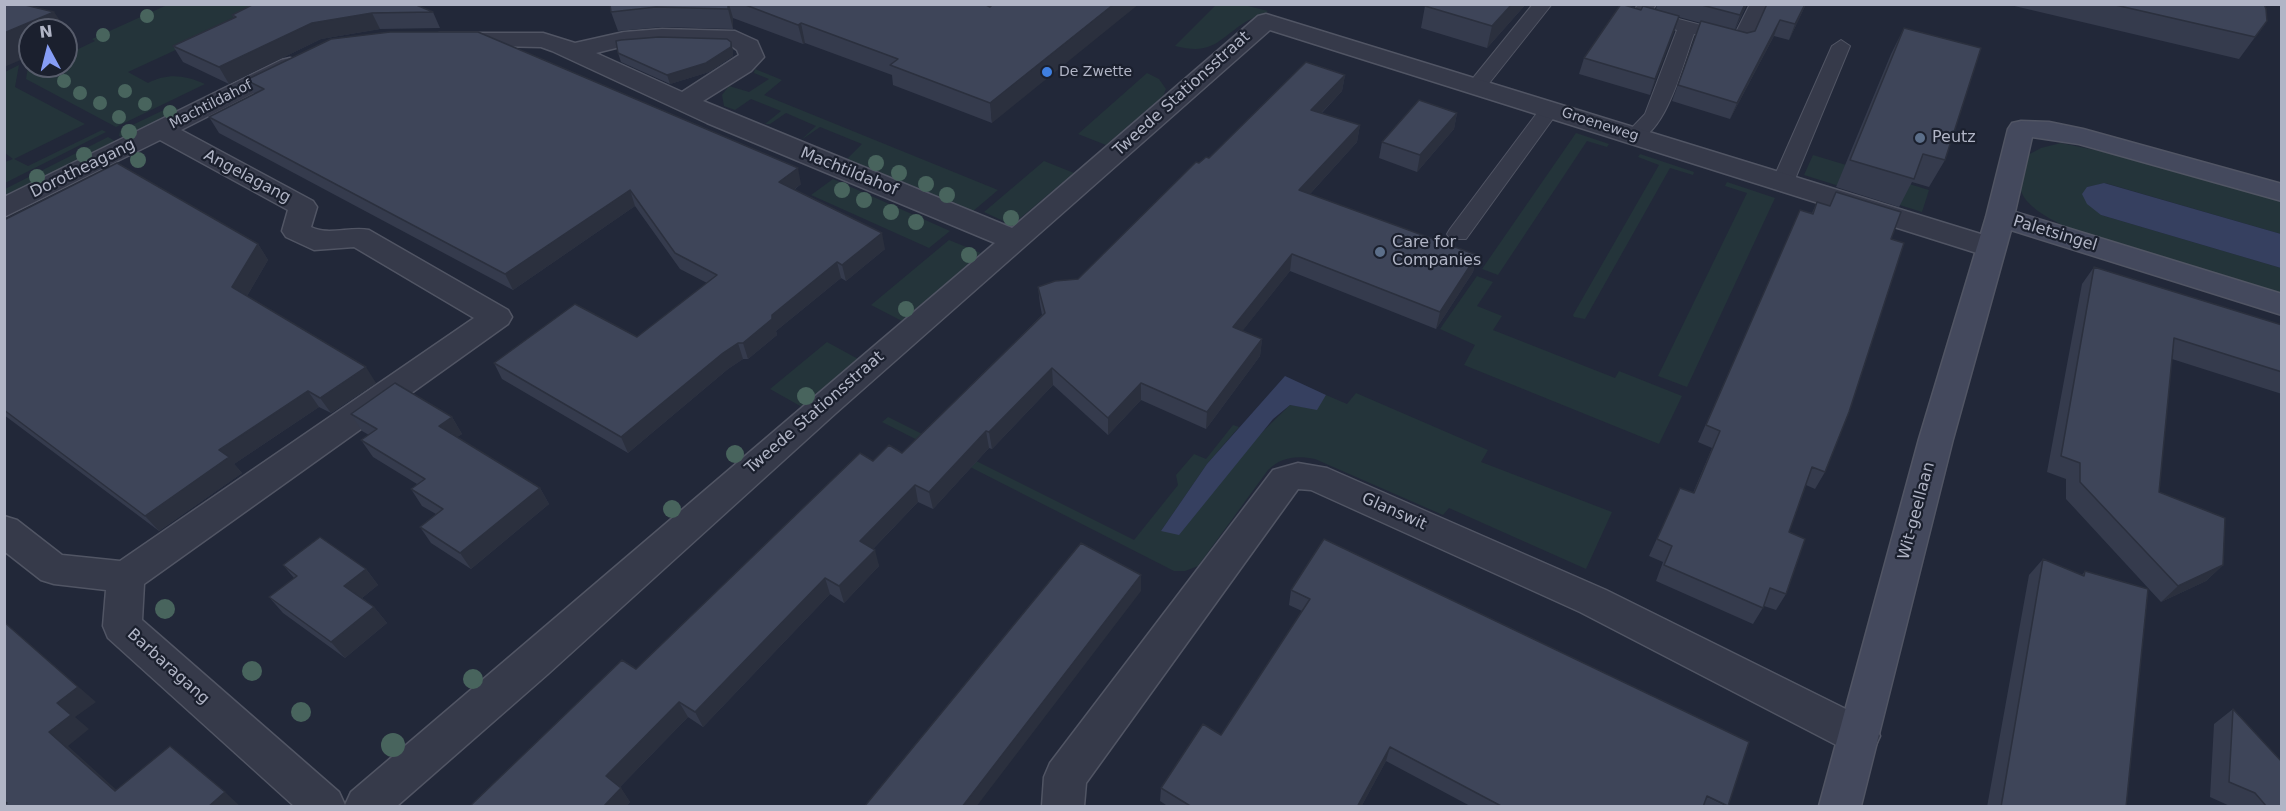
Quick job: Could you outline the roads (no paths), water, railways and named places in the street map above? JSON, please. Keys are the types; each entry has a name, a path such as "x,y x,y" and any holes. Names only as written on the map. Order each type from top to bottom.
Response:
{"street":[{"name":"Groeneweg","path":"1266,21 1934,230 1995,232"},
{"name":"Tweede Stationsstraat","path":"366,807 1266,21"},
{"path":"573,51 624,39 662,36 735,38 748,46 752,57 742,66 684,102"},
{"name":"Machtildahof","path":"424,38 543,40 573,51 684,102 1014,240"},
{"name":"Machtildahof","path":"161,130 310,55"},
{"name":"Paletsingel","path":"2282,193 2083,137 2049,130 2021,129 1995,232 2282,305"},
{"name":"Dorotheagang","path":"4,208 161,130"},
{"name":"Angelagang","path":"126,577 497,317 359,237 314,241 296,231 303,207 161,130"},
{"name":"Wit-geellaan","path":"1840,807 1995,232"},
{"name":"Glanswit","path":"1063,807 1065,777 1285,480 1298,476 1315,477 1593,601 1858,736"},
{"path":"4,530 54,569 126,577"},
{"name":"Barbaragang","path":"126,577 122,626 324,807"}],"lane":[{"path":"1476,87 1543,4"},
{"path":"1647,4 1641,15 1741,41 1759,4"},
{"path":"1634,136 1654,116 1687,28"},
{"path":"1782,184 1840,46"},
{"path":"1458,234 1550,109"}],"water":[{"path":"2104,183 2281,234 2281,268 2101,215 2087,204 2082,194 2087,187"},
{"path":"1285,376 1326,395 1317,410 1290,405 1273,419 1179,535 1161,531 1207,464"}],"place":[{"name":"De Zwette","path":"1047,72"},
{"name":"Peutz","path":"1920,138"},
{"name":"Care for Companies","path":"1380,252"}]}
